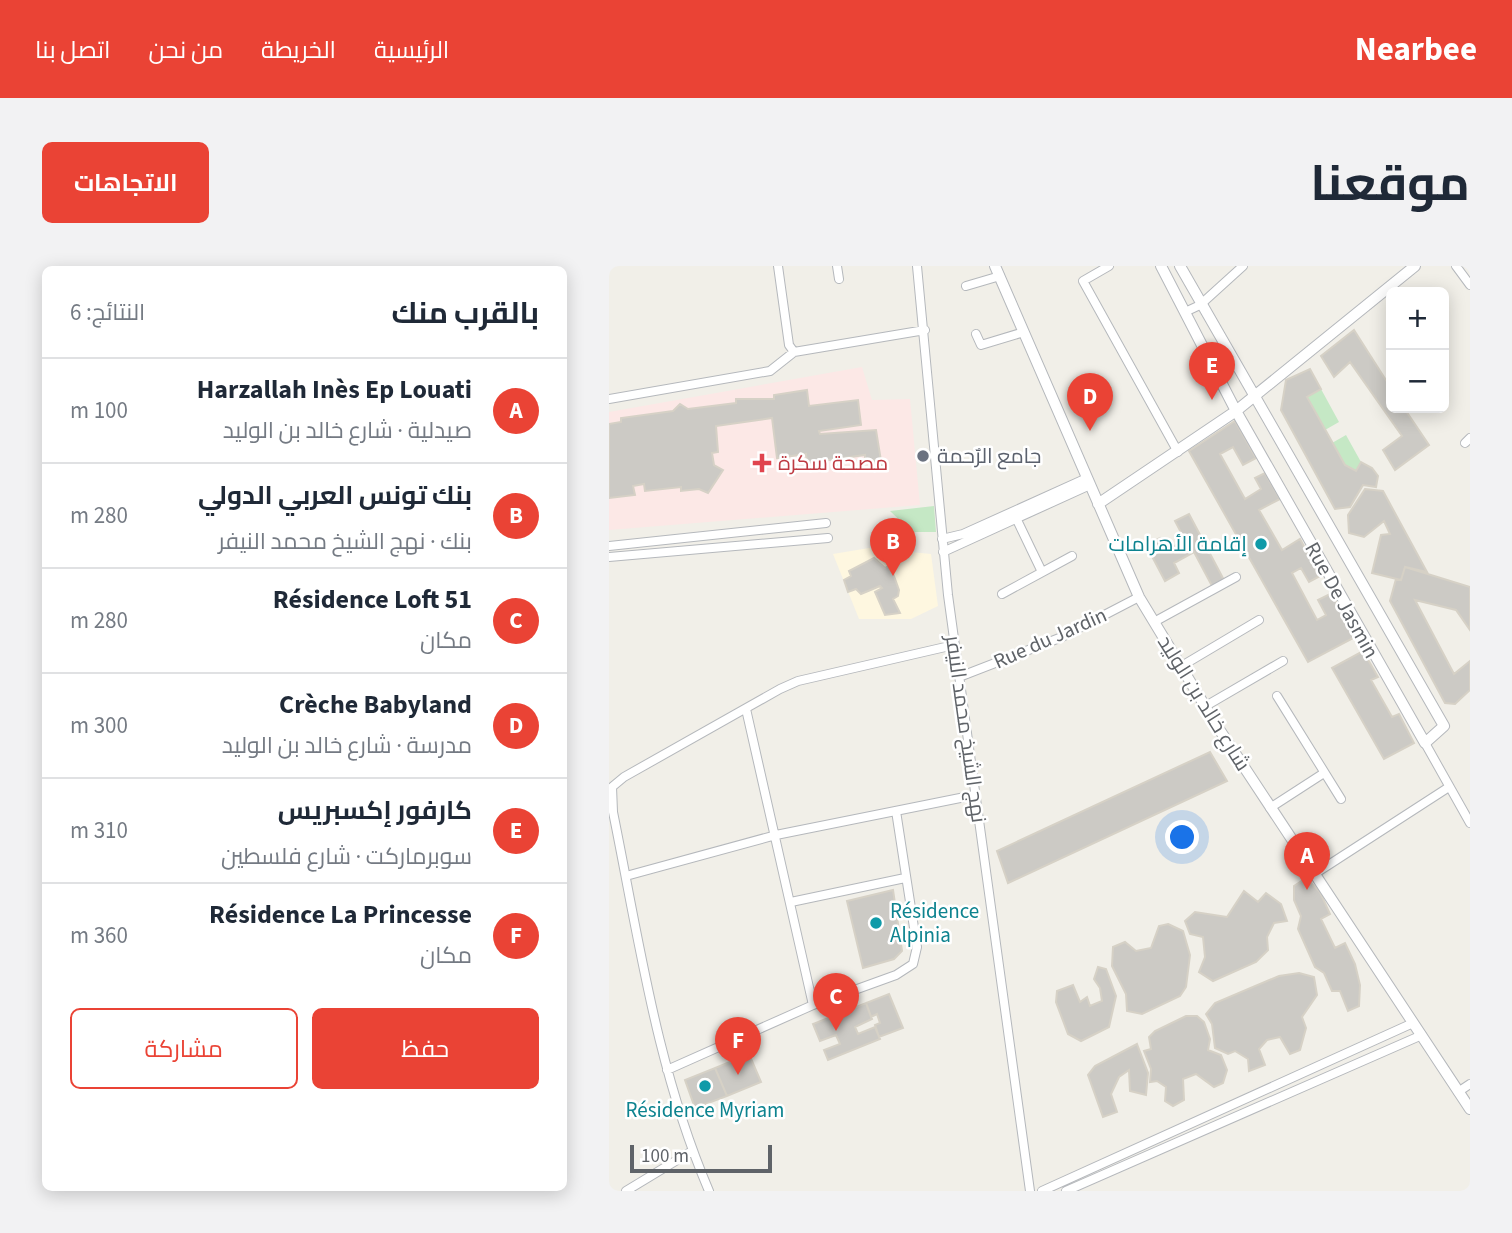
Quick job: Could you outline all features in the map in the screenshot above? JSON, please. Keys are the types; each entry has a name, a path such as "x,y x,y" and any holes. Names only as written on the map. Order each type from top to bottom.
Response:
{"street":[{"path":"778,266 789,345 794,352"},
{"path":"837,266 839,279"},
{"name":"نهج الشيخ محمد النيفر","path":"917,266 954,645 1030,1191"},
{"path":"1109,266 1083,281 1178,452"},
{"name":"Rue De Jasmin","path":"1161,266 1236,411 1470,823"},
{"name":"Rue De Jasmin","path":"1180,266 1444,726 1425,743"},
{"path":"1185,312 1200,304 1243,266"},
{"path":"1098,504 1236,411 1415,266"},
{"path":"1456,266 1470,285"},
{"path":"966,286 997,271"},
{"name":"شارع خالد بن الوليد","path":"997,271 1139,597 1204,707 1470,1110"},
{"path":"609,399 770,371 794,352 925,330"},
{"path":"976,334 981,345 1024,332"},
{"path":"942,539 963,534 1089,482"},
{"path":"943,552 1017,520 1089,482"},
{"path":"1017,520 1042,572"},
{"path":"609,546 827,523"},
{"path":"609,557 828,538"},
{"path":"1002,594 1072,556"},
{"path":"1154,622 1236,577"},
{"name":"Rue du Jardin","path":"959,677 1062,637 1139,597"},
{"path":"1180,667 1259,620"},
{"path":"709,1191 692,1151 652,1018 611,812 612,787 624,777 798,681 954,645"},
{"path":"1204,707 1283,661"},
{"path":"1277,696 1341,799"},
{"path":"746,709 813,1005"},
{"path":"1270,808 1324,773"},
{"path":"1313,875 1450,787"},
{"path":"625,876 776,835 975,795"},
{"path":"667,1070 813,1005 896,975 913,964 916,947 896,811"},
{"path":"791,902 905,878"},
{"path":"1042,1191 1413,1023"},
{"path":"1066,1191 1422,1035"},
{"path":"1458,1092 1470,1084"},
{"path":"626,1191 692,1151"}],"shaded area":[{"name":"مصحة سكرة","path":"862,367 872,400 910,399 920,505 609,530 609,412"},
{"path":"869,548 931,554 938,606 911,619 859,619 833,554"}],"green space":[{"path":"1321,389 1339,422 1325,430 1307,397"},
{"path":"1346,435 1361,462 1356,471 1345,465 1332,443"},
{"path":"934,506 936,532 912,532 890,511"}],"building":[{"path":"1354,330 1386,380 1386,413 1407,413 1429,445 1395,470 1383,450 1402,436 1350,362 1334,377 1321,356"},
{"path":"1310,369 1321,389 1307,397 1345,465 1356,471 1361,462 1372,468 1378,476 1376,487 1363,485 1350,507 1335,509 1281,410 1286,380"},
{"name":"مصحة سكرة","path":"807,390 809,406 858,400 861,425 819,431 820,434 876,430 882,467 875,468 874,460 865,461 865,455 807,463 806,454 777,458 772,418 716,426 718,452 712,453 714,465 723,470 708,493 699,489 681,491 681,487 645,491 644,484 633,486 635,495 609,498 609,424 621,422 621,418 673,411 680,404 688,409 736,403 736,399 774,399 774,395"},
{"name":"إقامة الأهرامات","path":"1235,421 1256,458 1243,465 1233,447 1220,454 1245,499 1261,489 1255,478 1265,473 1280,499 1259,510 1282,550 1300,539 1320,576 1309,582 1301,568 1292,573 1317,620 1326,615 1318,600 1332,593 1355,637 1308,662 1189,451"},
{"path":"1365,489 1383,491 1427,572 1405,567 1401,580 1372,573 1381,535 1390,534 1384,521 1364,537 1349,533 1348,515"},
{"path":"1189,514 1224,580 1212,586 1194,552 1174,563 1179,573 1165,581 1146,545 1160,538 1167,550 1185,540 1175,521"},
{"path":"874,558 885,568 890,565 899,590 898,596 893,599 900,613 885,615 875,592 882,588 880,586 861,594 856,589 848,592 844,580 851,576 849,571"},
{"path":"1405,567 1470,587 1470,630 1456,610 1415,600 1454,674 1470,661 1470,690 1455,704 1445,703 1390,601 1396,579 1401,580"},
{"path":"1363,651 1378,677 1371,680 1392,717 1399,714 1414,743 1384,759 1332,668"},
{"path":"1210,752 1227,781 1008,883 997,851"},
{"path":"1306,878 1320,892 1330,914 1321,919 1335,948 1345,943 1355,964 1360,985 1359,1006 1348,1011 1340,991 1332,991 1324,973 1315,967 1298,929 1301,916 1294,900 1294,886"},
{"name":"Résidence Alpinia","path":"893,890 902,951 894,959 863,968 847,901"},
{"path":"1244,891 1258,902 1266,893 1281,904 1287,921 1274,923 1267,937 1268,950 1256,962 1213,981 1199,972 1205,957 1203,937 1190,934 1185,921 1195,912 1227,917"},
{"path":"1168,924 1183,931 1190,955 1186,987 1180,996 1142,1014 1127,1011 1126,994 1112,966 1113,947 1125,942 1136,951 1151,948 1159,926"},
{"path":"1098,967 1106,969 1116,996 1109,1027 1081,1041 1068,1034 1056,1002 1057,991 1073,985 1080,1002 1087,997 1090,1006 1102,1001 1100,988 1094,979"},
{"path":"1299,973 1314,977 1317,995 1302,1017 1306,1028 1300,1050 1290,1054 1280,1037 1267,1040 1259,1049 1265,1065 1249,1071 1248,1059 1235,1051 1228,1054 1215,1048 1212,1024 1206,1014 1215,1003 1279,976"},
{"path":"889,994 903,1028 879,1037 875,1025 880,1023 877,1014 871,1017 866,1003"},
{"path":"866,1003 872,1019 855,1027 858,1034 875,1027 880,1039 828,1060 824,1050 840,1044 836,1035 820,1041 813,1024"},
{"path":"1186,1016 1197,1016 1204,1022 1210,1039 1208,1050 1221,1055 1227,1070 1223,1083 1214,1087 1196,1074 1183,1079 1184,1100 1173,1106 1165,1101 1166,1087 1157,1081 1150,1082 1151,1069 1144,1051 1151,1049 1149,1037 1155,1031"},
{"path":"1137,1044 1148,1073 1146,1095 1130,1091 1129,1070 1119,1077 1111,1094 1117,1112 1103,1117 1088,1075 1095,1066"},
{"path":"749,1054 761,1082 727,1096 715,1068"},
{"name":"Résidence Myriam","path":"715,1068 727,1096 695,1108 685,1080"}],"place":[{"name":"كارفور إكسبريس","path":"1212,400"},
{"name":"Crèche Babyland","path":"1090,431"},
{"name":"جامع الرٌحمة","path":"923,456"},
{"name":"مصحة سكرة","path":"762,463"},
{"name":"إقامة الأهرامات","path":"1261,544"},
{"name":"بنك تونس العربي الدولي","path":"893,576"},
{"name":"Harzallah Inès Ep Louati","path":"1307,890"},
{"name":"Résidence Alpinia","path":"876,923"},
{"name":"Résidence Loft 51","path":"836,1031"},
{"name":"Résidence La Princesse","path":"738,1075"},
{"name":"Résidence Myriam","path":"705,1086"}]}
